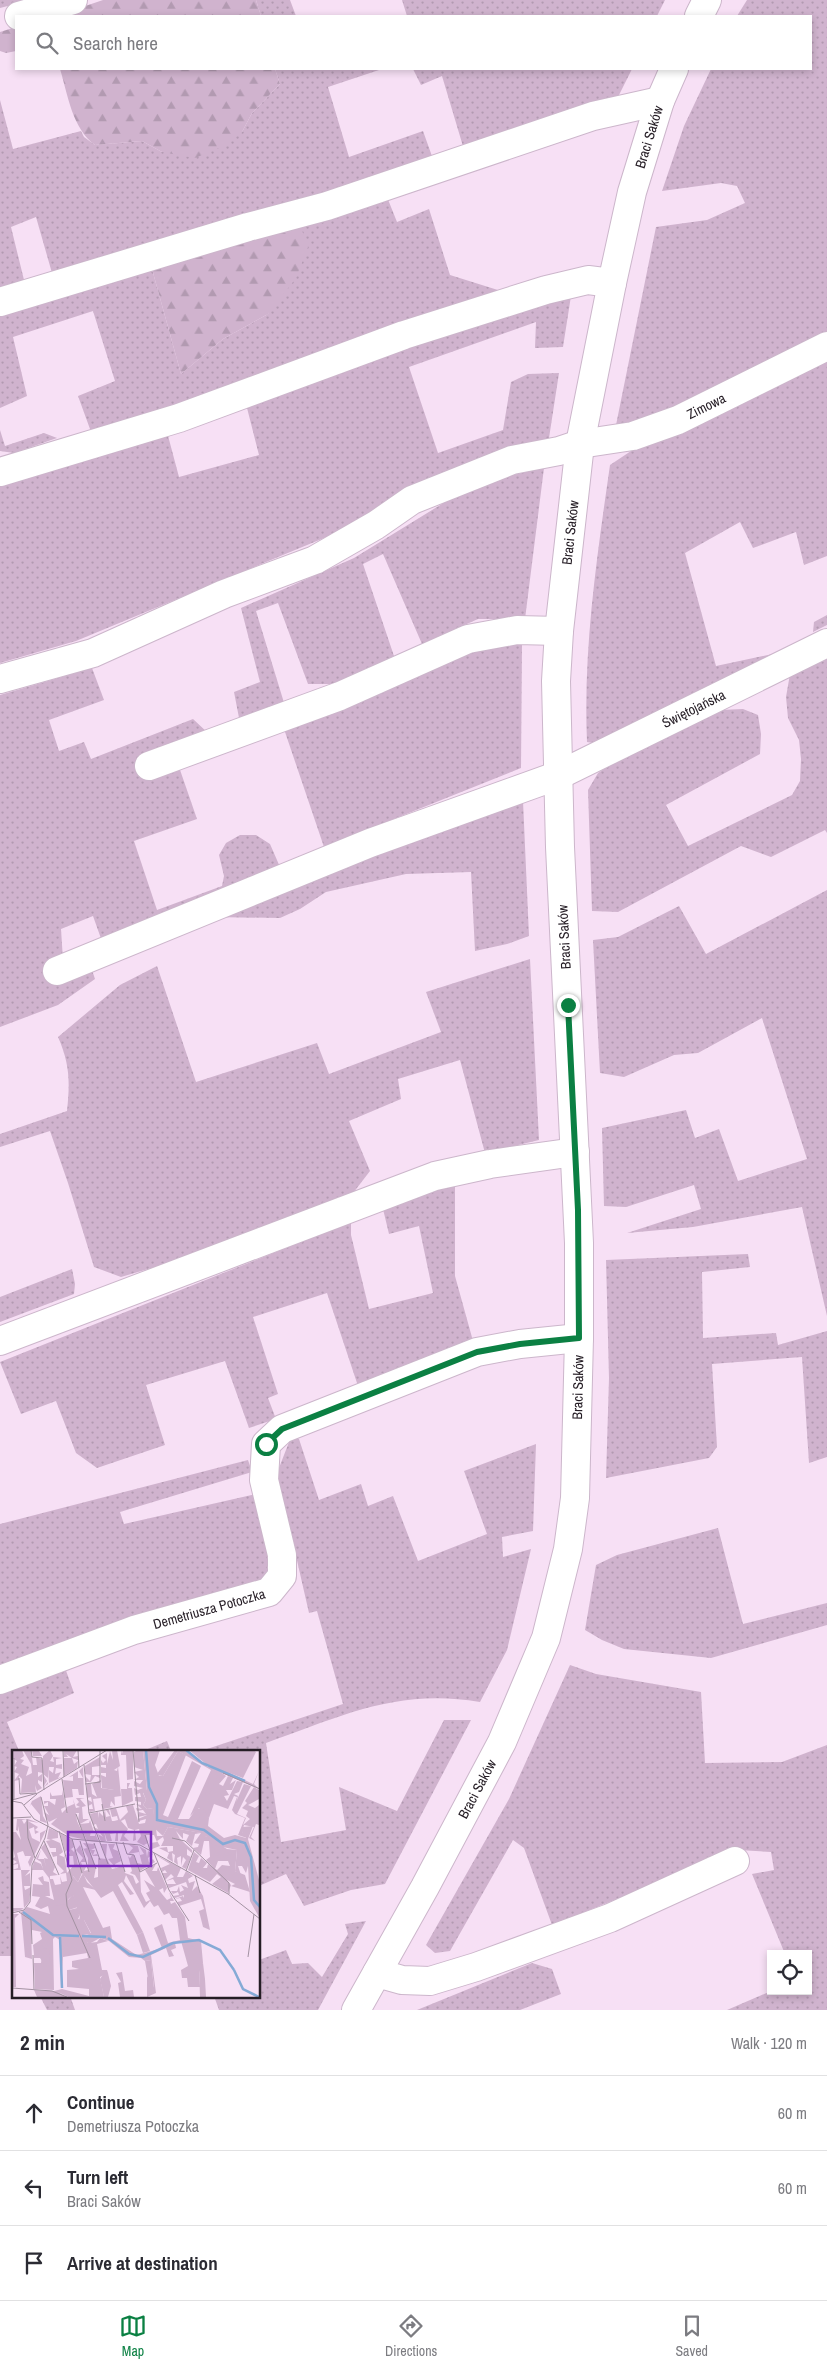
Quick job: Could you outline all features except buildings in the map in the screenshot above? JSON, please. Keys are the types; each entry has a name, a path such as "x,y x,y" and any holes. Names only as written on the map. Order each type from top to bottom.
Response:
{"street":[{"path":"24,15 73,0"},
{"path":"700,15 707,0"},
{"path":"0,21 15,18"},
{"name":"Braci Saków","path":"356,2010 502,1742 546,1638 568,1548 574,1498 579,1338 575,1152 560,847 556,681 559,631 580,444 612,283 632,192 660,101 674,70"},
{"path":"0,302 328,206 593,116 660,101"},
{"path":"0,472 179,418 404,335 546,290 588,280 612,283"},
{"name":"Zimowa","path":"0,679 93,652 224,594 315,560 376,525 412,500 512,460 559,451 580,444 633,436 678,420 827,346"},
{"path":"150,766 340,696 468,639 517,630 559,631"},
{"name":"Świętojańska","path":"57,971 370,843 559,775 827,643"},
{"path":"0,1341 435,1176 490,1164 575,1152"},
{"name":"Demetriusza Potoczka","path":"0,1680 134,1630 269,1592 282,1576 282,1554 264,1480 266,1444 282,1429 477,1352 520,1344 579,1338"},
{"path":"377,1973 402,1980 430,1981 467,1970 610,1918 735,1861"}],"green space":[{"path":"0,0 31,0 0,8"},
{"path":"103,0 256,0 261,15 59,15"},
{"path":"256,0 290,0 296,15 261,15"},
{"path":"402,0 665,0 658,15 407,15"},
{"path":"747,0 827,0 827,335 634,428 615,430 656,227 707,220 745,203 737,186 721,183 662,191 684,126 711,70 812,70 812,15 738,15"},
{"path":"15,27 15,51 6,53 0,51 0,32"},
{"path":"60,70 275,70 280,84 252,113 242,132 226,145 195,158 162,152 142,141 95,145 81,130 69,100"},
{"path":"275,70 379,70 328,87 349,157 423,131 433,159 325,198 52,273 36,217 11,227 25,284 0,292 0,100 13,149 81,131 84,137 95,145 142,141 162,152 242,132 252,113 280,84"},
{"path":"414,70 632,70 617,99 465,153 442,76 421,85"},
{"path":"387,197 397,222 429,209 450,275 501,291 102,433 90,429 78,396 115,381 93,311 13,337 27,396 0,408 0,315 152,269 181,374 223,339 268,314 300,225"},
{"path":"300,225 308,247 296,278 268,314 223,339 181,374 152,269"},
{"path":"571,296 563,347 535,348 536,322 409,367 438,453 503,430 511,382 528,374 559,373 549,438 403,495 341,531 76,641 0,663 0,485 167,432 179,477 259,455 246,404 355,365"},
{"path":"827,355 827,556 804,565 796,532 753,548 740,522 685,553 716,666 787,651 599,744 587,742 586,707 589,637 610,465 634,449"},
{"path":"0,430 5,446 44,433 57,438 14,453 0,451"},
{"path":"544,468 525,619 478,619 422,644 383,554 363,564 394,656 337,684 308,684 278,603 256,611 285,706 240,723 234,692 260,682 241,608 354,558 476,483"},
{"path":"827,615 827,625 813,632 814,622"},
{"path":"522,644 521,768 324,847 284,729 468,649"},
{"path":"827,655 827,833 825,830 771,857 741,846 618,912 592,911 588,790 598,773 622,757 720,710 743,709 758,715 761,734 760,754 666,805 688,846 792,795 800,781 801,759 799,740 788,718 786,697 790,674"},
{"path":"92,668 104,700 49,720 59,751 84,742 91,759 193,719 208,733 136,761 145,779 179,767 197,819 134,841 157,910 222,886 224,876 219,855 226,843 240,835 256,835 270,844 280,867 104,947 93,916 61,929 63,960 92,970 95,979 58,1005 0,1027 0,695"},
{"path":"523,801 529,936 507,944 475,951 471,872 406,874 326,892 300,909 280,918 213,917"},
{"path":"827,890 827,1316 802,1207 693,1227 627,1233 701,1209 694,1185 626,1207 604,1206 602,1128 686,1110 695,1138 719,1129 738,1181 807,1159 762,1018 698,1053 674,1055 624,1077 600,1073 593,940 618,937 679,906 706,954"},
{"path":"530,959 539,1140 485,1153 460,1060 398,1079 401,1099 349,1121 370,1171 350,1197 240,1242 121,1277 94,1267 50,1131 0,1147 0,1134 67,1111 69,1091 67,1065 58,1037 120,985 157,966 196,1082 317,1043 329,1074 441,1032 426,992"},
{"path":"455,1180 455,1276 473,1341 358,1386 327,1293 253,1317 278,1394 268,1398 276,1419 249,1428 225,1361 146,1385 165,1445 97,1468 76,1453 56,1401 21,1414 0,1362 351,1222 351,1235 369,1309 433,1293 419,1226 389,1234 383,1209"},
{"path":"748,1254 750,1267 702,1272 703,1338 776,1333 778,1345 827,1331 827,1457 809,1463 802,1357 712,1364 717,1447 709,1458 606,1478 609,1378 606,1260"},
{"path":"72,1269 75,1284 74,1294 0,1322 0,1297"},
{"path":"291,1437 299,1439 319,1500 361,1484 368,1506 393,1496 418,1561 487,1534 464,1471 536,1444 533,1531 502,1537 503,1557 531,1549 507,1650 480,1702 422,1699 396,1702 345,1714 266,1743 281,1842 346,1830 339,1787 397,1811 444,1720 471,1720 385,1884 351,1890 304,1906 286,1874 260,1886 260,1750 204,1750 343,1704 317,1611 309,1613 277,1473"},
{"path":"248,1460 252,1472 120,1512 124,1524 256,1494 275,1569 266,1585 0,1673 0,1524"},
{"path":"718,1528 743,1624 827,1603 827,1625 711,1658 624,1649 602,1640 585,1630 596,1565 617,1555"},
{"path":"64,1665 74,1693 7,1722 19,1750 12,1750 12,1956 0,1956 0,1687"},
{"path":"570,1665 596,1674 701,1692 705,1763 782,1762 827,1745 827,2010 727,2010 767,1993 767,1995 812,1995 812,1950 783,1950 752,1874 774,1870 771,1852 739,1850 552,1925 524,1848 513,1840 450,1951 435,1953 426,1945 509,1799"},
{"path":"167,1741 171,1750 145,1750"},
{"path":"366,1921 318,2010 219,2010 215,1998 260,1998 260,1960 286,1950 292,1964 308,1963 322,1977 348,1934 345,1924"},
{"path":"532,1963 552,1969 561,1994 520,2010 417,2010"},
{"path":"41,1998 71,1998 75,2010 47,2010"}],"route":[{"path":"266,1444 282,1429 477,1352 520,1344 579,1338 578,1210 568,1005"}]}
